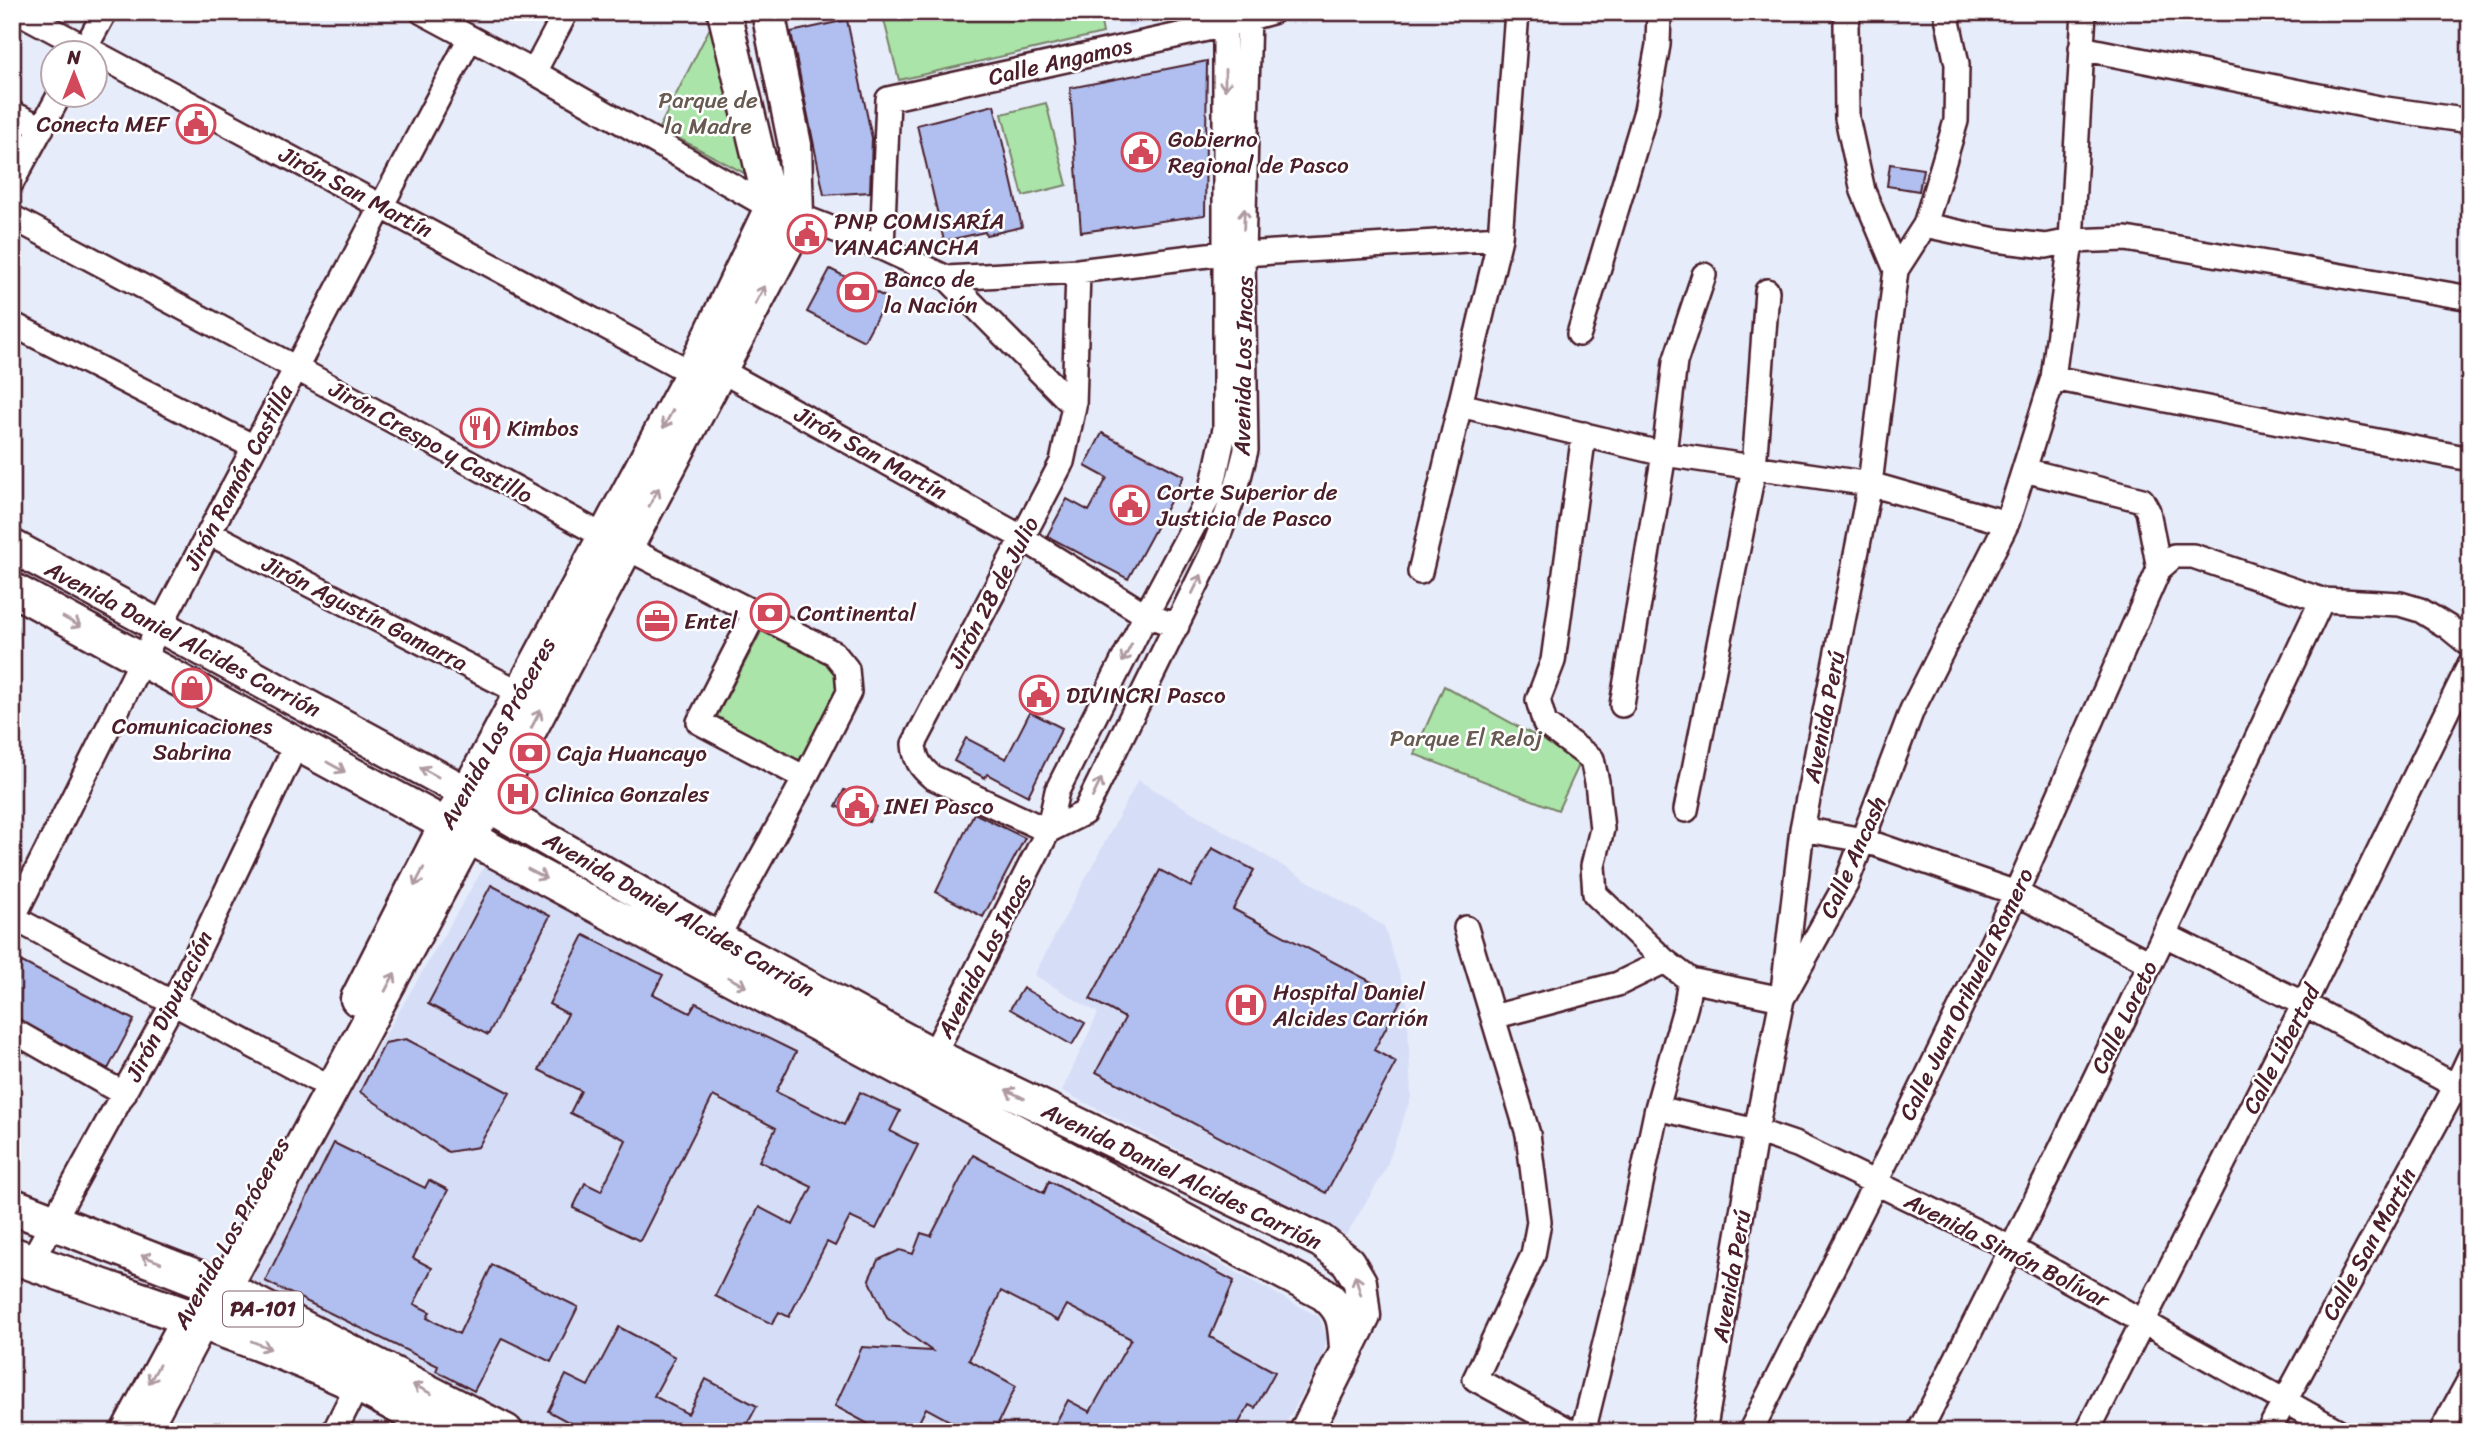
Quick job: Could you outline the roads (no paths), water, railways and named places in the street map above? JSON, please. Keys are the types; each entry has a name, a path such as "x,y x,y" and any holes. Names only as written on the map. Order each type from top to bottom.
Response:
{"main road":[{"name":"PA-101","path":"12,1206 214,1284 332,1359 459,1426"},
{"name":"PA-101","path":"22,1259 196,1319 332,1359 358,1384 459,1426 505,1432"}],"street":[{"name":"Jirón San Martín","path":"19,12 64,38"},
{"path":"92,38 106,12"},
{"path":"422,12 784,211 882,247 947,278 1074,406"},
{"path":"534,72 566,12"},
{"path":"724,12 784,211"},
{"path":"1420,572 1500,238 1517,12"},
{"path":"1579,334 1646,111 1658,45 1659,12"},
{"path":"1850,12 1846,24 1847,118 1863,191 1896,270"},
{"name":"Avenida Perú","path":"1704,1432 1756,1131 1782,999 1802,829 1870,484 1896,270 1925,225 1956,121 1957,64 1946,12"},
{"name":"Calle Ancash","path":"1782,999 1846,884 1912,710 2007,523 2053,378 2071,242 2084,12"},
{"name":"Avenida Los Próceres","path":"148,1432 196,1319 315,1079 478,800 706,371 784,211 794,145 764,14"},
{"name":"Calle Angamos","path":"882,247 888,99 1224,19 1257,14"},
{"name":"Avenida Los Incas","path":"1234,254 1257,14"},
{"name":"Avenida Los Incas","path":"1048,831 1084,813 1211,555 1235,492 1246,450 1234,385 1234,254 1224,19"},
{"name":"Jirón Ramón Castilla","path":"13,919 160,625 470,38"},
{"path":"2081,48 2379,108 2470,121"},
{"name":"Jirón San Martín","path":"108,62 1021,537 1146,615 1177,626"},
{"path":"12,181 53,108"},
{"path":"12,113 42,128"},
{"name":"Jirón Crespo y Castillo","path":"12,217 616,542 834,653 847,669 849,692 717,939"},
{"path":"1925,225 2008,242 2046,246 2126,239 2470,298"},
{"path":"947,278 1078,271 1234,254 1500,238"},
{"name":"Jirón 28 de Julio","path":"1048,831 932,777 915,757 914,744 1062,462 1074,406 1078,271"},
{"path":"1622,705 1664,454 1675,362 1704,275"},
{"path":"1686,810 1754,468 1767,291"},
{"path":"12,324 254,447"},
{"path":"2053,378 2470,459"},
{"name":"Avenida Los Incas","path":"926,1068 1048,831 1057,791 1211,493 1234,385"},
{"path":"1460,405 1664,454 1870,484 2007,523"},
{"path":"1584,434 1553,661 1538,699 1545,724 1592,759 1602,829 1593,866 1595,894 1665,961 1690,980 1782,999"},
{"path":"2024,470 2142,500 2167,562 2193,556 2322,600 2367,601 2410,607 2448,627 2470,645"},
{"name":"Jirón Agustín Gamarra","path":"209,533 521,693"},
{"name":"Avenida Los Próceres","path":"478,800 521,693 616,542"},
{"name":"Avenida Daniel Alcides Carrión","path":"12,546 478,800 717,939 828,1015"},
{"name":"Calle Juan Orihuela Romero","path":"1750,1432 1875,1184 2016,893 2167,562"},
{"name":"Avenida Daniel Alcides Carrión","path":"12,589 606,912 828,1015 1324,1294 1337,1304 1344,1320 1346,1348"},
{"name":"Calle Loreto","path":"1919,1432 2013,1249 2322,600"},
{"path":"755,613 699,722 805,778"},
{"name":"Calle Libertad","path":"2087,1432 2462,700 2470,664"},
{"name":"Jirón Diputación","path":"22,1259 53,1221 173,1003 296,745"},
{"path":"1802,829 1863,840 2016,893 2150,963"},
{"name":"Avenida Los Próceres","path":"214,1284 457,832"},
{"path":"606,912 623,884"},
{"path":"13,919 315,1079"},
{"path":"1466,928 1528,1134 1539,1222 1533,1255 1475,1379 1572,1432"},
{"path":"2165,934 2305,1004 2463,1090"},
{"path":"1493,1017 1618,984 1665,961"},
{"path":"1583,1432 1621,1278 1657,1108 1686,1005 1690,980"},
{"path":"12,1030 124,1094"},
{"name":"Calle San Martín","path":"2268,1432 2463,1090 2470,1056"},
{"name":"Avenida Daniel Alcides Carrión","path":"926,1068 1321,1241 1348,1262 1360,1282 1364,1316 1346,1348"},
{"name":"Avenida Simón Bolívar","path":"1657,1108 1756,1131 1797,1145 2013,1249 2340,1432"},
{"name":"Avenida Los Próceres","path":"122,1432 196,1319"},
{"path":"1306,1432 1346,1348"},
{"path":"2441,1432 2470,1379"},
{"path":"334,1432 358,1384"}],"place":[{"name":"Conecta MEF","path":"196,124"},
{"name":"Gobierno Regional de Pasco","path":"1141,152"},
{"name":"PNP COMISARÍA YANACANCHA","path":"807,234"},
{"name":"Banco de la Nación","path":"857,292"},
{"name":"Kimbos","path":"480,428"},
{"name":"Corte Superior de Justicia de Pasco","path":"1130,505"},
{"name":"Continental","path":"770,613"},
{"name":"Entel","path":"657,621"},
{"name":"Comunicaciones Sabrina","path":"192,688"},
{"name":"DIVINCRI Pasco","path":"1039,695"},
{"name":"Caja Huancayo","path":"530,753"},
{"name":"Clinica Gonzales","path":"518,794"},
{"name":"INEI Pasco","path":"857,806"},
{"name":"Hospital Daniel Alcides Carrión","path":"1246,1005"}],"park label":[{"name":"Parque de la Madre","path":"708,113"},
{"name":"Parque El Reloj","path":"1466,738"}]}
